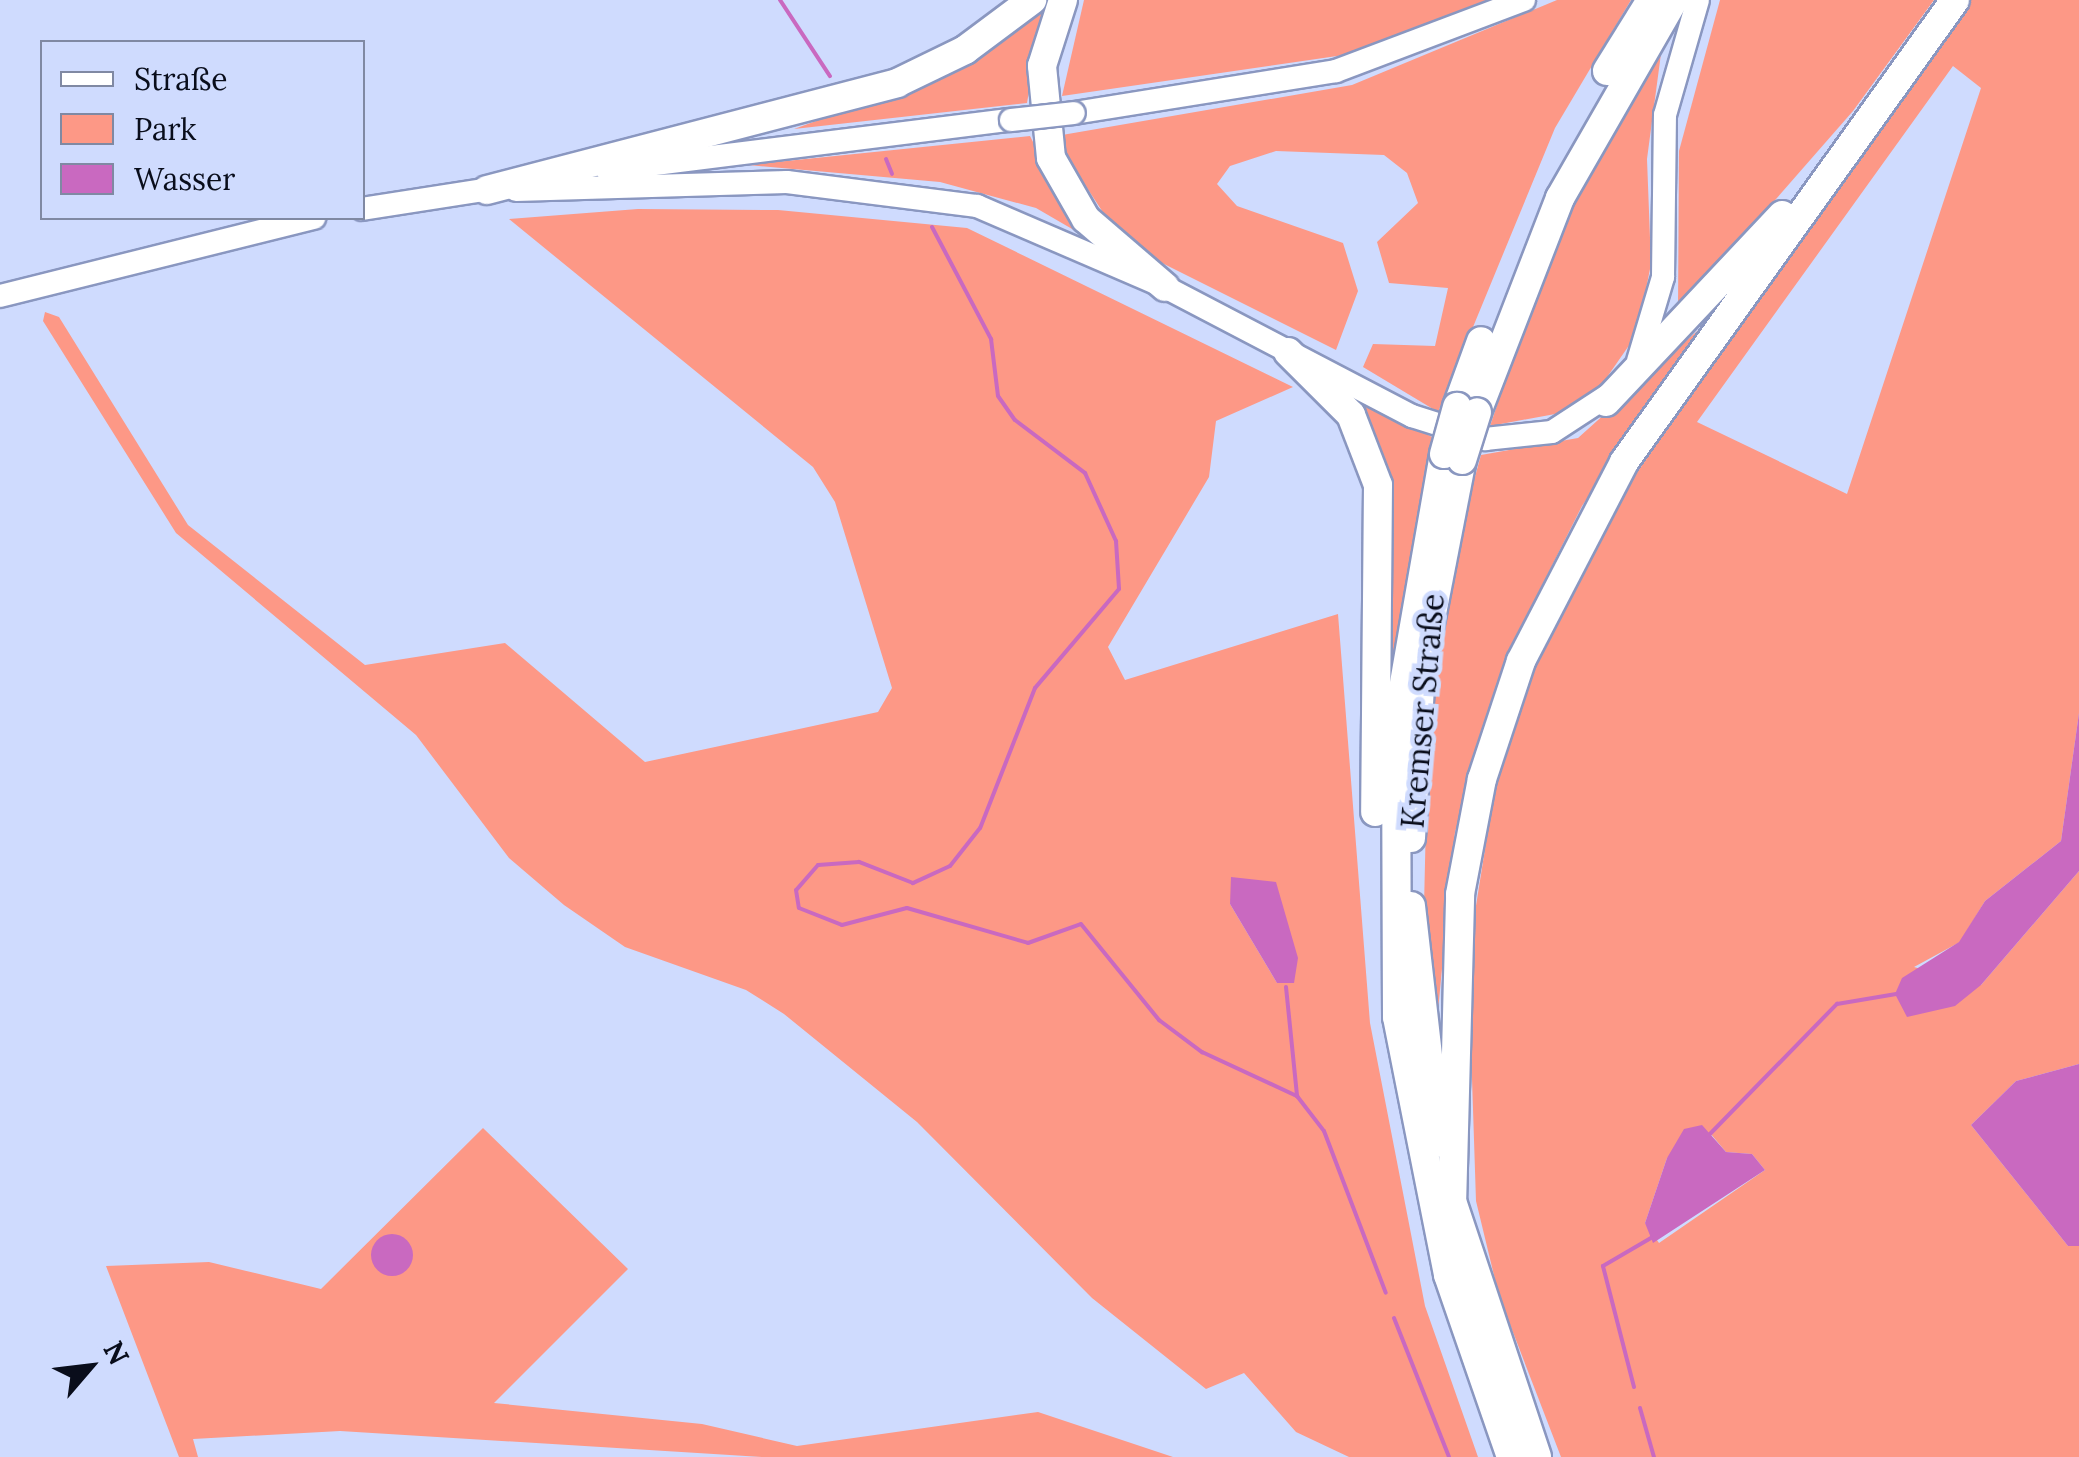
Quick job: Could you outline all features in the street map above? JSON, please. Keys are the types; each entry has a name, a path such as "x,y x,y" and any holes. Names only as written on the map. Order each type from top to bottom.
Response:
{"highway":[{"path":"488,190 881,88 964,50 1032,0"},
{"path":"1063,0 1042,66 1052,158 1086,219 1165,288"},
{"name":"Kremser Straße","path":"1511,1457 1462,1283 1398,1017 1396,730 1453,457 1467,410 1564,151 1650,0"},
{"name":"Kremser Straße","path":"1467,410 1560,198 1674,0"},
{"path":"1452,1206 1460,894 1482,779 1520,661 1624,462 1955,0"},
{"path":"1606,402 1672,341 1866,120"},
{"path":"1288,352 1352,415 1378,485 1376,826 1398,1017"},
{"name":"Kremser Straße","path":"1453,457 1430,603 1410,828 1419,1012 1462,1283 1537,1457"}],"main road":[{"path":"365,208 1074,113 1336,72 1524,0"},
{"path":"488,190 736,181 893,190 1020,219 1165,288 1412,416 1485,439 1552,432 1606,402 1640,358 1659,309 1665,116 1698,0"},
{"path":"0,296 306,220"}],"green space":[{"path":"1084,0 1487,0 1344,55 1062,96"},
{"path":"1557,0 1631,0 1555,128 1438,412 1363,367 1373,344 1435,346 1448,288 1389,283 1377,242 1418,203 1407,173 1384,155 1276,151 1230,166 1217,184 1237,206 1343,243 1358,291 1336,350 1152,258 1112,226 1068,159 1062,135 1352,85"},
{"path":"1720,0 1934,0 1853,111 1678,311 1679,151"},
{"path":"1969,0 2079,0 2079,713 2061,841 1985,901 1960,942 1914,967 1981,985 2079,871 2079,1064 2016,1081 1971,1125 2068,1246 2079,1246 2079,1457 1561,1457 1499,1296 1476,1201 1468,956 1496,780 1534,663 1605,518","holes":["1953,66 1981,88 1847,494 1697,422","1710,1133 1726,1152 1752,1154 1765,1170 1659,1243 1645,1223 1667,1158"]},
{"path":"1043,10 1027,103 794,129 962,68"},
{"path":"1662,46 1647,159 1651,264 1637,334 1598,390 1566,412 1490,426 1537,287 1598,153"},
{"path":"1030,136 1079,233 1036,208 940,182 748,165"},
{"path":"638,209 778,210 967,228 1293,387 1216,421 1209,477 1108,647 1125,680 1338,614 1370,1023 1425,1306 1478,1457 1349,1457 1296,1432 1244,1373 1206,1389 1092,1298 917,1122 784,1014 746,990 625,947 564,905 509,858 416,735 176,533 43,321 45,312 59,317 188,525 365,665 505,643 645,762 878,712 892,688 835,502 813,467 509,219","holes":["1237,878 1260,883 1277,983 1230,904"]},
{"path":"1705,324 1582,506 1507,655 1455,832 1436,1032 1424,906 1428,733 1457,542 1481,455 1578,438"},
{"path":"1350,394 1432,437 1384,724 1390,483"},
{"path":"483,1128 628,1269 494,1403 702,1424 797,1446 1038,1412 1173,1457 762,1457 340,1431 193,1439 198,1457 179,1457 106,1266 209,1262 321,1289"}],"water":[{"path":"2079,713 2079,871 1981,985 1955,1006 1907,1017 1895,994 1902,978 1959,942 1985,901 2061,841"},
{"path":"1231,877 1276,882 1298,958 1294,983 1277,983 1230,904"},
{"path":"2079,1064 2079,1246 2068,1246 1971,1125 2016,1081"},
{"path":"1702,1125 1726,1152 1752,1154 1765,1170 1653,1243 1645,1223 1667,1158 1684,1129"},
{"path":"392,1234 407,1240 413,1255 407,1270 392,1276 377,1270 371,1255 377,1240"}],"waterway":[{"path":"780,0 830,76"},
{"path":"886,159 892,174"},
{"path":"932,227 991,339 998,396 1015,420 1085,473 1116,541 1119,589 1035,688 980,828 950,866 913,883 859,862 818,865 796,890 799,908 842,925 907,908 1028,943 1081,924 1159,1020 1202,1052 1297,1096 1324,1131 1386,1293"},
{"path":"1286,987 1297,1096"},
{"path":"1708,1136 1837,1004 1896,994"},
{"path":"1634,1387 1603,1266 1651,1238"},
{"path":"1394,1318 1449,1457"},
{"path":"1640,1408 1654,1457"}]}
